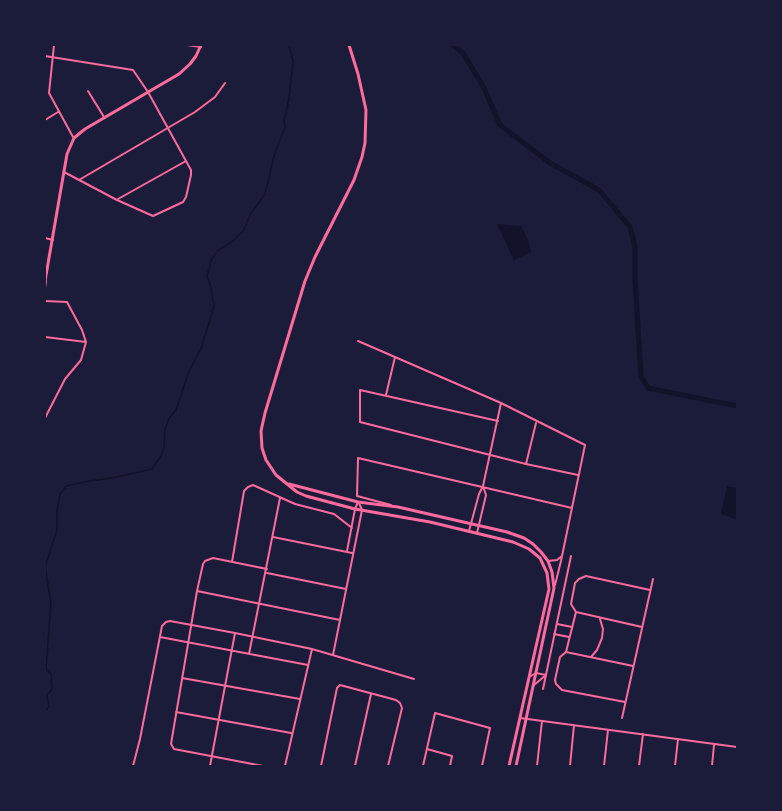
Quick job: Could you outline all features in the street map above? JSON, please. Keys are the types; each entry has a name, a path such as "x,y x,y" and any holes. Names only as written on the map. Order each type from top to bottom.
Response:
{"main road":[{"path":"349,45 366,110 365,143 362,157 354,180 305,281 265,413 261,431 262,448 266,460 276,475 306,496 355,509 477,532 513,542 529,549 540,558 547,573 549,589 509,766"},
{"path":"46,281 63,172 74,138 104,117 179,74 190,64 201,46"},
{"path":"285,483 358,502 398,507 472,523 524,538 548,561 554,578 554,588 516,766"}],"street":[{"path":"54,45 47,93 74,138"},
{"path":"188,45 201,46"},
{"path":"45,56 134,70 186,160 191,175 183,202 153,216 63,172"},
{"path":"79,180 195,112 215,97 225,83"},
{"path":"88,91 104,117"},
{"path":"45,120 58,111"},
{"path":"117,200 186,160"},
{"path":"45,238 53,240"},
{"path":"45,288 46,281"},
{"path":"45,301 67,302 86,342 81,360 65,379 45,418"},
{"path":"45,337 86,342"},
{"path":"358,340 501,403 585,445 554,588"},
{"path":"386,395 395,357"},
{"path":"498,421 360,390 360,422 578,475"},
{"path":"469,531 483,486 501,403"},
{"path":"526,464 536,422"},
{"path":"398,507 357,496 358,458 572,508"},
{"path":"232,562 244,490 253,485 295,504 334,514 352,528"},
{"path":"477,532 486,495 483,486"},
{"path":"249,654 280,498"},
{"path":"347,551 358,502"},
{"path":"333,655 362,510 358,502"},
{"path":"273,537 354,553"},
{"path":"548,561 557,560 562,556"},
{"path":"543,689 571,556"},
{"path":"262,766 174,749 171,744 196,591 203,564 213,558 267,569"},
{"path":"266,573 346,589"},
{"path":"642,627 576,612 571,604 575,583 581,577 588,577 651,590"},
{"path":"622,718 653,579"},
{"path":"196,591 340,620"},
{"path":"576,612 566,652 560,657 557,669 555,680 558,687 562,690 626,702"},
{"path":"591,657 602,638 603,629 600,618"},
{"path":"133,766 162,626 166,622 312,649 414,679"},
{"path":"557,624 572,627"},
{"path":"210,766 235,633"},
{"path":"555,634 570,637"},
{"path":"160,637 308,665"},
{"path":"285,766 312,649"},
{"path":"566,652 633,666"},
{"path":"529,677 536,673 546,675"},
{"path":"534,685 546,675"},
{"path":"182,678 300,699"},
{"path":"321,766 337,688 340,685 400,703 402,708 388,766"},
{"path":"355,766 371,694"},
{"path":"176,712 292,734"},
{"path":"423,766 435,713 490,728 482,766"},
{"path":"520,718 737,747"},
{"path":"537,766 542,721"},
{"path":"570,766 574,725"},
{"path":"604,766 608,730"},
{"path":"639,766 643,734"},
{"path":"675,766 678,739"},
{"path":"712,766 714,744"},
{"path":"427,749 452,756 450,766"}],"shaded area":[{"path":"497,224 521,226 531,252 514,260"},
{"path":"727,486 737,488 737,520 721,514"}],"waterway":[{"path":"45,711 49,707 47,695 52,689 51,674 46,669 51,602 45,567 57,530 60,494 66,486 152,469 162,454 165,429 169,418 176,410 189,371 201,349 214,306 207,277 211,261 217,251 233,241 243,231 251,213 265,194 274,156 285,127 293,61 289,45"},
{"path":"453,45 463,53 484,88 500,125 550,163 599,190 630,227 635,246 641,376 648,388 737,406"}]}
